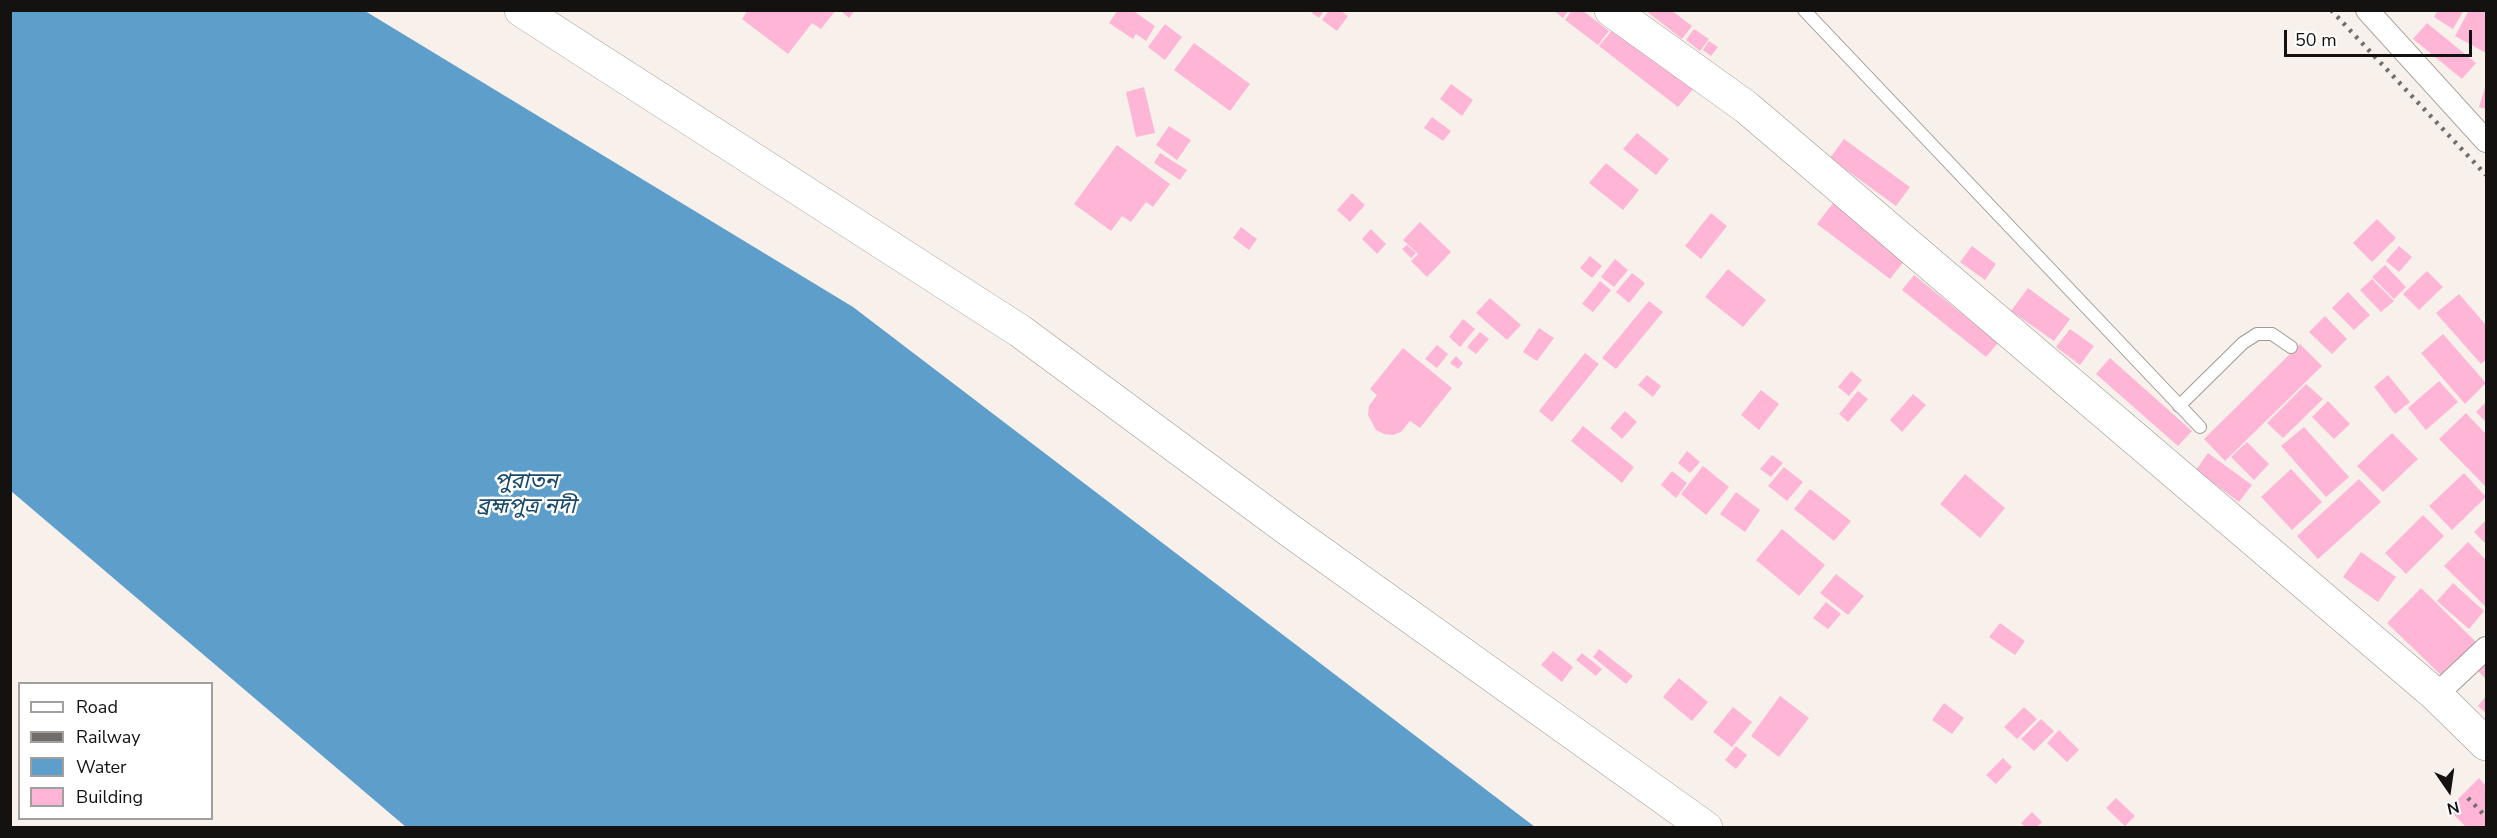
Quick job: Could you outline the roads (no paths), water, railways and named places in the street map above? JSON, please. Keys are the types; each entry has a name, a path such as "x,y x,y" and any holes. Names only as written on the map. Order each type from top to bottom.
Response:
{"street":[{"path":"521,10 1020,331 1289,530 1706,828"},
{"path":"1611,10 1746,107 2436,695 2487,744"},
{"path":"2367,10 2487,141"},
{"path":"2436,695 2487,648"}],"lane":[{"path":"1804,10 2200,427"},
{"path":"2179,406 2243,343 2257,334 2272,334 2291,347"}],"water":[{"name":"পুরাতন ব্রহ্মপুত্র নদী","path":"11,10 365,11 853,307 1535,827 406,827 11,491"}],"railway":[{"path":"2331,10 2486,175"},
{"path":"2468,798 2486,817"}]}
